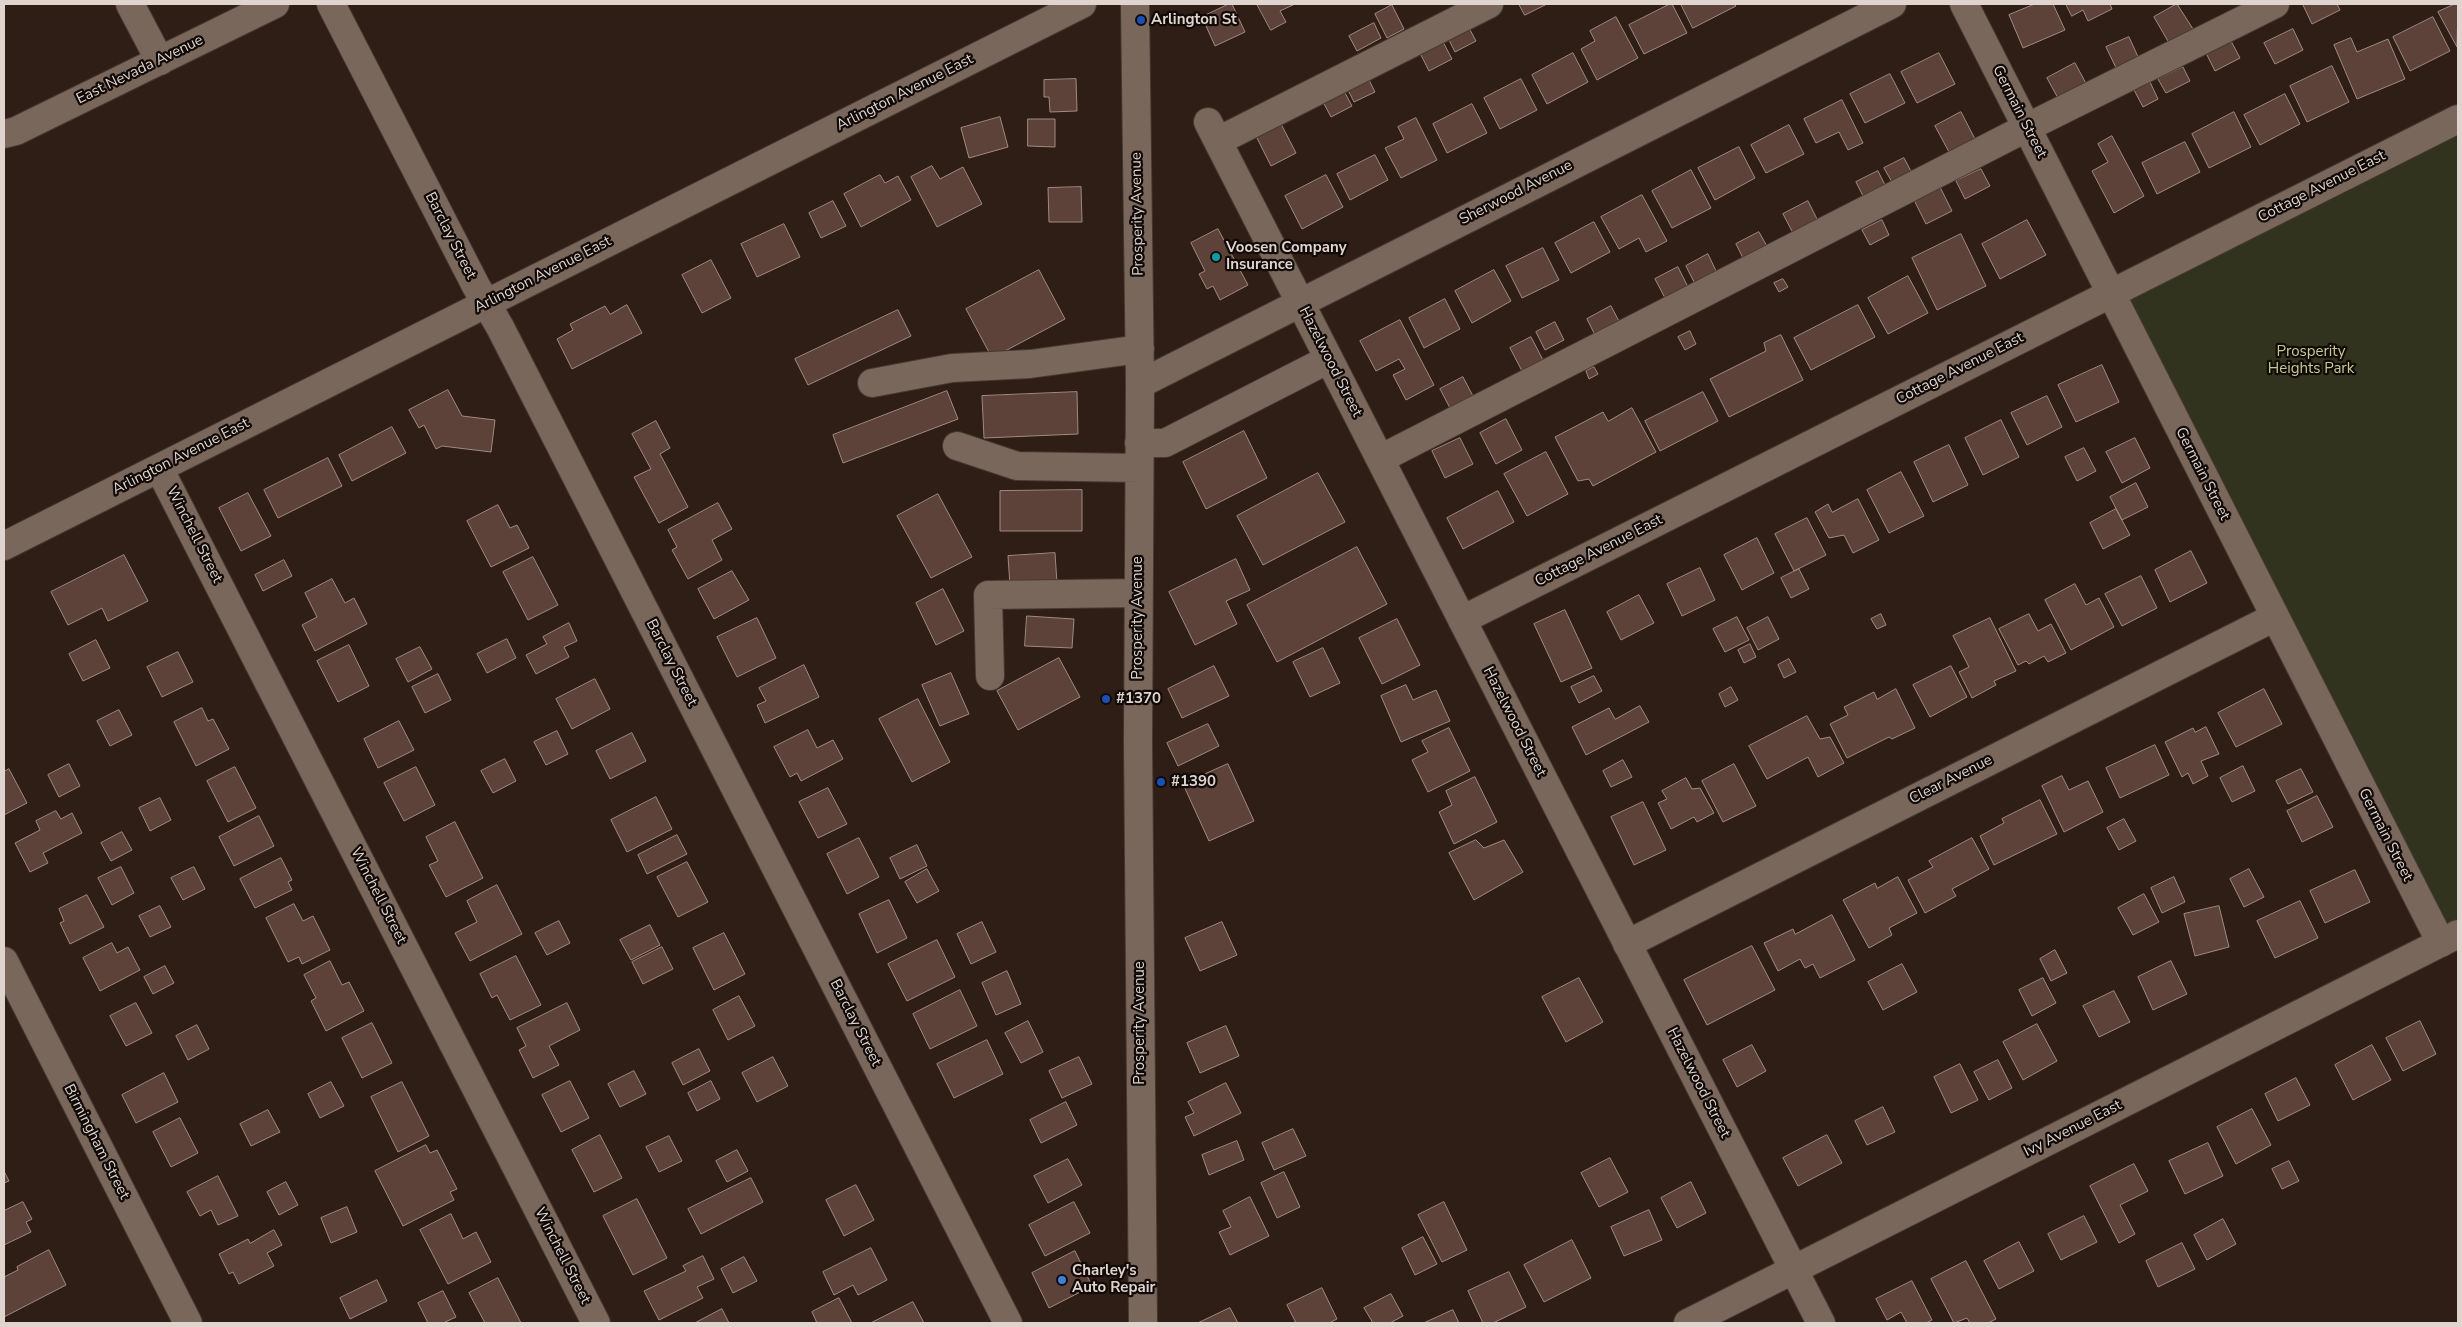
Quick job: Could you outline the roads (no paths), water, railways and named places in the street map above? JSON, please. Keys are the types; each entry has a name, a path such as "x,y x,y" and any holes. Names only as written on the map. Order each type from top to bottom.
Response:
{"street":[{"path":"130,4 160,61"},
{"name":"East Nevada Avenue","path":"4,134 16,132 275,4"},
{"name":"Barclay Street","path":"331,4 1008,1323"},
{"name":"Arlington Avenue East","path":"4,546 1082,4"},
{"name":"Prosperity Avenue","path":"1135,4 1140,349 1138,594 1143,1323"},
{"name":"Hazelwood Street","path":"1489,4 1213,131 1821,1323"},
{"name":"Sherwood Avenue","path":"1140,384 1892,4"},
{"name":"Germain Street","path":"1964,4 2275,617 2450,939"},
{"path":"1380,459 2026,128 2276,4"},
{"name":"Cottage Avenue East","path":"1462,620 2458,118"},
{"path":"872,383 952,368 1030,364 1140,349"},
{"path":"957,446 1017,466 1139,456 1329,358"},
{"name":"Winchell Street","path":"159,468 596,1323"},
{"path":"990,676 988,595 1138,594"},
{"name":"Clear Avenue","path":"1627,944 2275,617"},
{"name":"Ivy Avenue East","path":"1688,1323 2450,939"},
{"name":"Birmingham Street","path":"4,962 188,1323"}],"place":[{"name":"Arlington St","path":"1141,20"},
{"name":"Voosen Company Insurance","path":"1216,257"},
{"name":"#1370","path":"1106,699"},
{"name":"#1390","path":"1161,782"},
{"name":"Charley's Auto Repair","path":"1062,1280"}],"park label":[{"name":"Prosperity Heights Park","path":"2311,360"}]}
